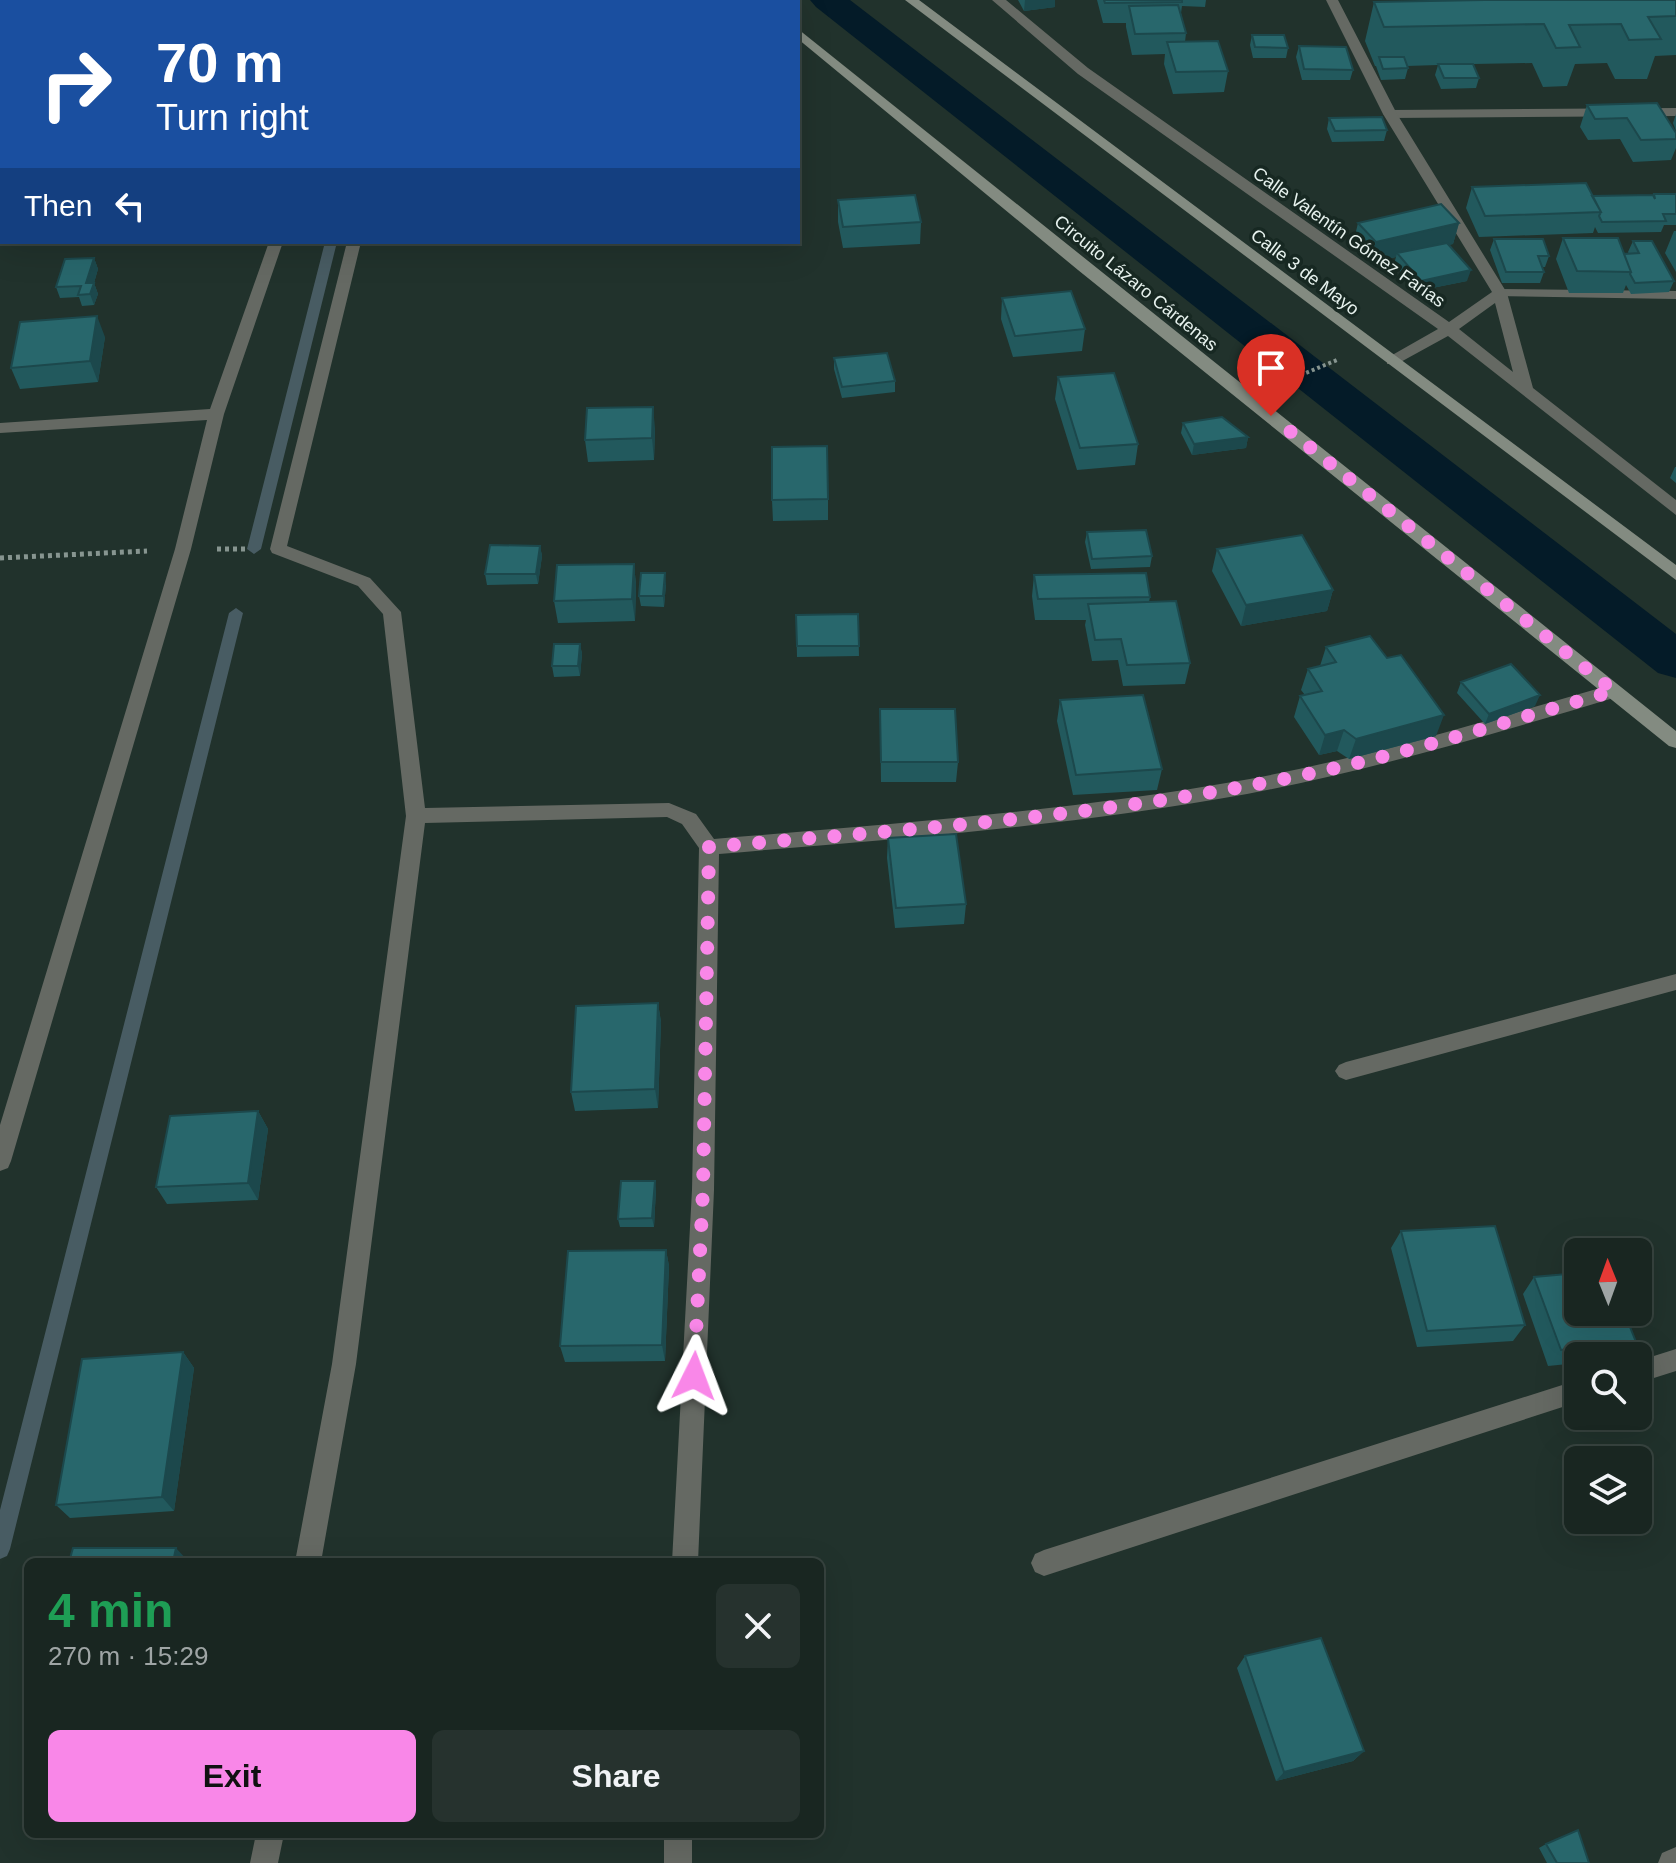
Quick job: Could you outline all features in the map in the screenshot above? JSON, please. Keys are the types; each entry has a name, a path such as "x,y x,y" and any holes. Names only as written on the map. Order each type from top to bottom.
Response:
{"street":[{"name":"Calle 3 de Mayo","path":"911,0 1676,574"},
{"name":"Calle Valentín Gómez Farías","path":"998,0 1083,71 1449,329 1676,509"},
{"path":"1332,0 1390,114 1500,293 1526,390"},
{"name":"Circuito Lázaro Cárdenas","path":"800,35 1071,257 1676,741"},
{"path":"1390,114 1676,112"},
{"path":"0,1161 183,549 216,414 275,244"},
{"path":"309,1558 344,1364 416,816 392,612 364,582 278,549 354,244"},
{"path":"1392,361 1449,329 1500,293 1676,295"},
{"path":"0,428 216,414"},
{"path":"709,847 958,825 1152,802 1323,771 1614,691"},
{"path":"416,816 669,810 689,819 709,847 703,1190 685,1558"},
{"path":"1346,1071 1676,982"},
{"path":"1652,1368 1676,1360"},
{"path":"1044,1563 1564,1396"},
{"path":"264,1863 269,1838"},
{"path":"678,1838 678,1863"}],"path":[{"path":"1281,384 1323,366"},
{"path":"0,558 183,549 278,549"}],"building":[{"path":"1104,0 1182,0 1182,2 1105,3"},
{"path":"1676,0 1676,16 1648,17 1661,39 1629,40 1621,24 1569,25 1580,47 1556,48 1544,24 1384,27 1374,2"},
{"path":"1178,5 1186,33 1135,34 1129,6"},
{"path":"1252,35 1284,35 1288,48 1255,47"},
{"path":"1218,41 1228,71 1176,72 1167,42"},
{"path":"1299,46 1346,47 1353,70 1304,69"},
{"path":"1379,57 1404,57 1408,68 1383,69"},
{"path":"1438,64 1473,64 1479,78 1444,78"},
{"path":"1657,103 1676,133 1676,139 1641,140 1627,118 1595,119 1587,105"},
{"path":"1382,117 1387,130 1335,131 1329,118"},
{"path":"1586,183 1601,212 1485,216 1472,187"},
{"path":"1654,194 1676,194 1676,214 1663,214 1666,221 1602,222 1601,212 1592,196 1653,195 1655,199"},
{"path":"915,195 921,222 843,227 838,200"},
{"path":"1441,204 1459,223 1376,242 1358,223"},
{"path":"1563,238 1618,238 1631,272 1577,271"},
{"path":"1494,239 1543,239 1549,256 1538,256 1544,272 1506,272"},
{"path":"1633,241 1652,241 1674,281 1635,283 1624,254 1639,253"},
{"path":"1447,243 1471,270 1421,281 1397,253"},
{"path":"94,258 86,283 94,283 90,294 78,295 81,286 56,287 65,259"},
{"path":"1071,291 1085,329 1015,336 1002,298"},
{"path":"97,316 90,361 11,368 20,322"},
{"path":"887,353 895,381 842,387 834,358"},
{"path":"1114,373 1138,444 1080,448 1058,377"},
{"path":"653,407 652,438 585,440 587,408"},
{"path":"1222,417 1248,437 1194,444 1183,423"},
{"path":"827,446 828,499 772,500 772,447"},
{"path":"1146,530 1152,556 1092,559 1087,532"},
{"path":"1302,535 1333,590 1246,605 1217,549"},
{"path":"490,545 540,546 536,574 485,574"},
{"path":"634,564 632,599 554,601 557,565"},
{"path":"641,573 665,573 663,596 639,596"},
{"path":"1146,573 1150,597 1038,599 1034,575"},
{"path":"1176,601 1190,663 1127,665 1121,639 1095,640 1088,604"},
{"path":"858,614 859,646 797,646 796,615"},
{"path":"1370,636 1387,658 1401,655 1444,715 1356,739 1344,730 1325,735 1300,696 1322,691 1308,669 1336,662 1326,647"},
{"path":"554,644 580,644 578,666 552,666"},
{"path":"1511,664 1540,695 1489,714 1461,682"},
{"path":"1143,695 1162,769 1076,775 1060,700"},
{"path":"880,709 955,709 958,762 881,762"},
{"path":"956,834 966,904 896,908 888,838"},
{"path":"658,1003 655,1089 571,1092 576,1006"},
{"path":"258,1111 248,1183 156,1187 170,1116"},
{"path":"621,1181 655,1181 652,1218 618,1219"},
{"path":"1495,1226 1525,1325 1427,1331 1401,1231"},
{"path":"666,1250 662,1345 560,1346 568,1251"},
{"path":"1564,1274 1564,1326 1630,1326 1636,1342 1564,1342 1564,1350 1561,1350 1534,1277"},
{"path":"183,1352 162,1497 56,1505 82,1359"},
{"path":"73,1548 176,1548 174,1558 70,1558"},
{"path":"1321,1638 1364,1751 1284,1772 1245,1656"},
{"path":"1578,1830 1589,1863 1557,1863 1546,1844"}],"waterway":[{"path":"828,0 1676,660"},
{"path":"254,549 330,244"},
{"path":"0,1549 236,613"}],"route":[{"path":"694,1376 703,1190 709,847 958,825 1152,802 1323,771 1614,691 1271,416"}]}
